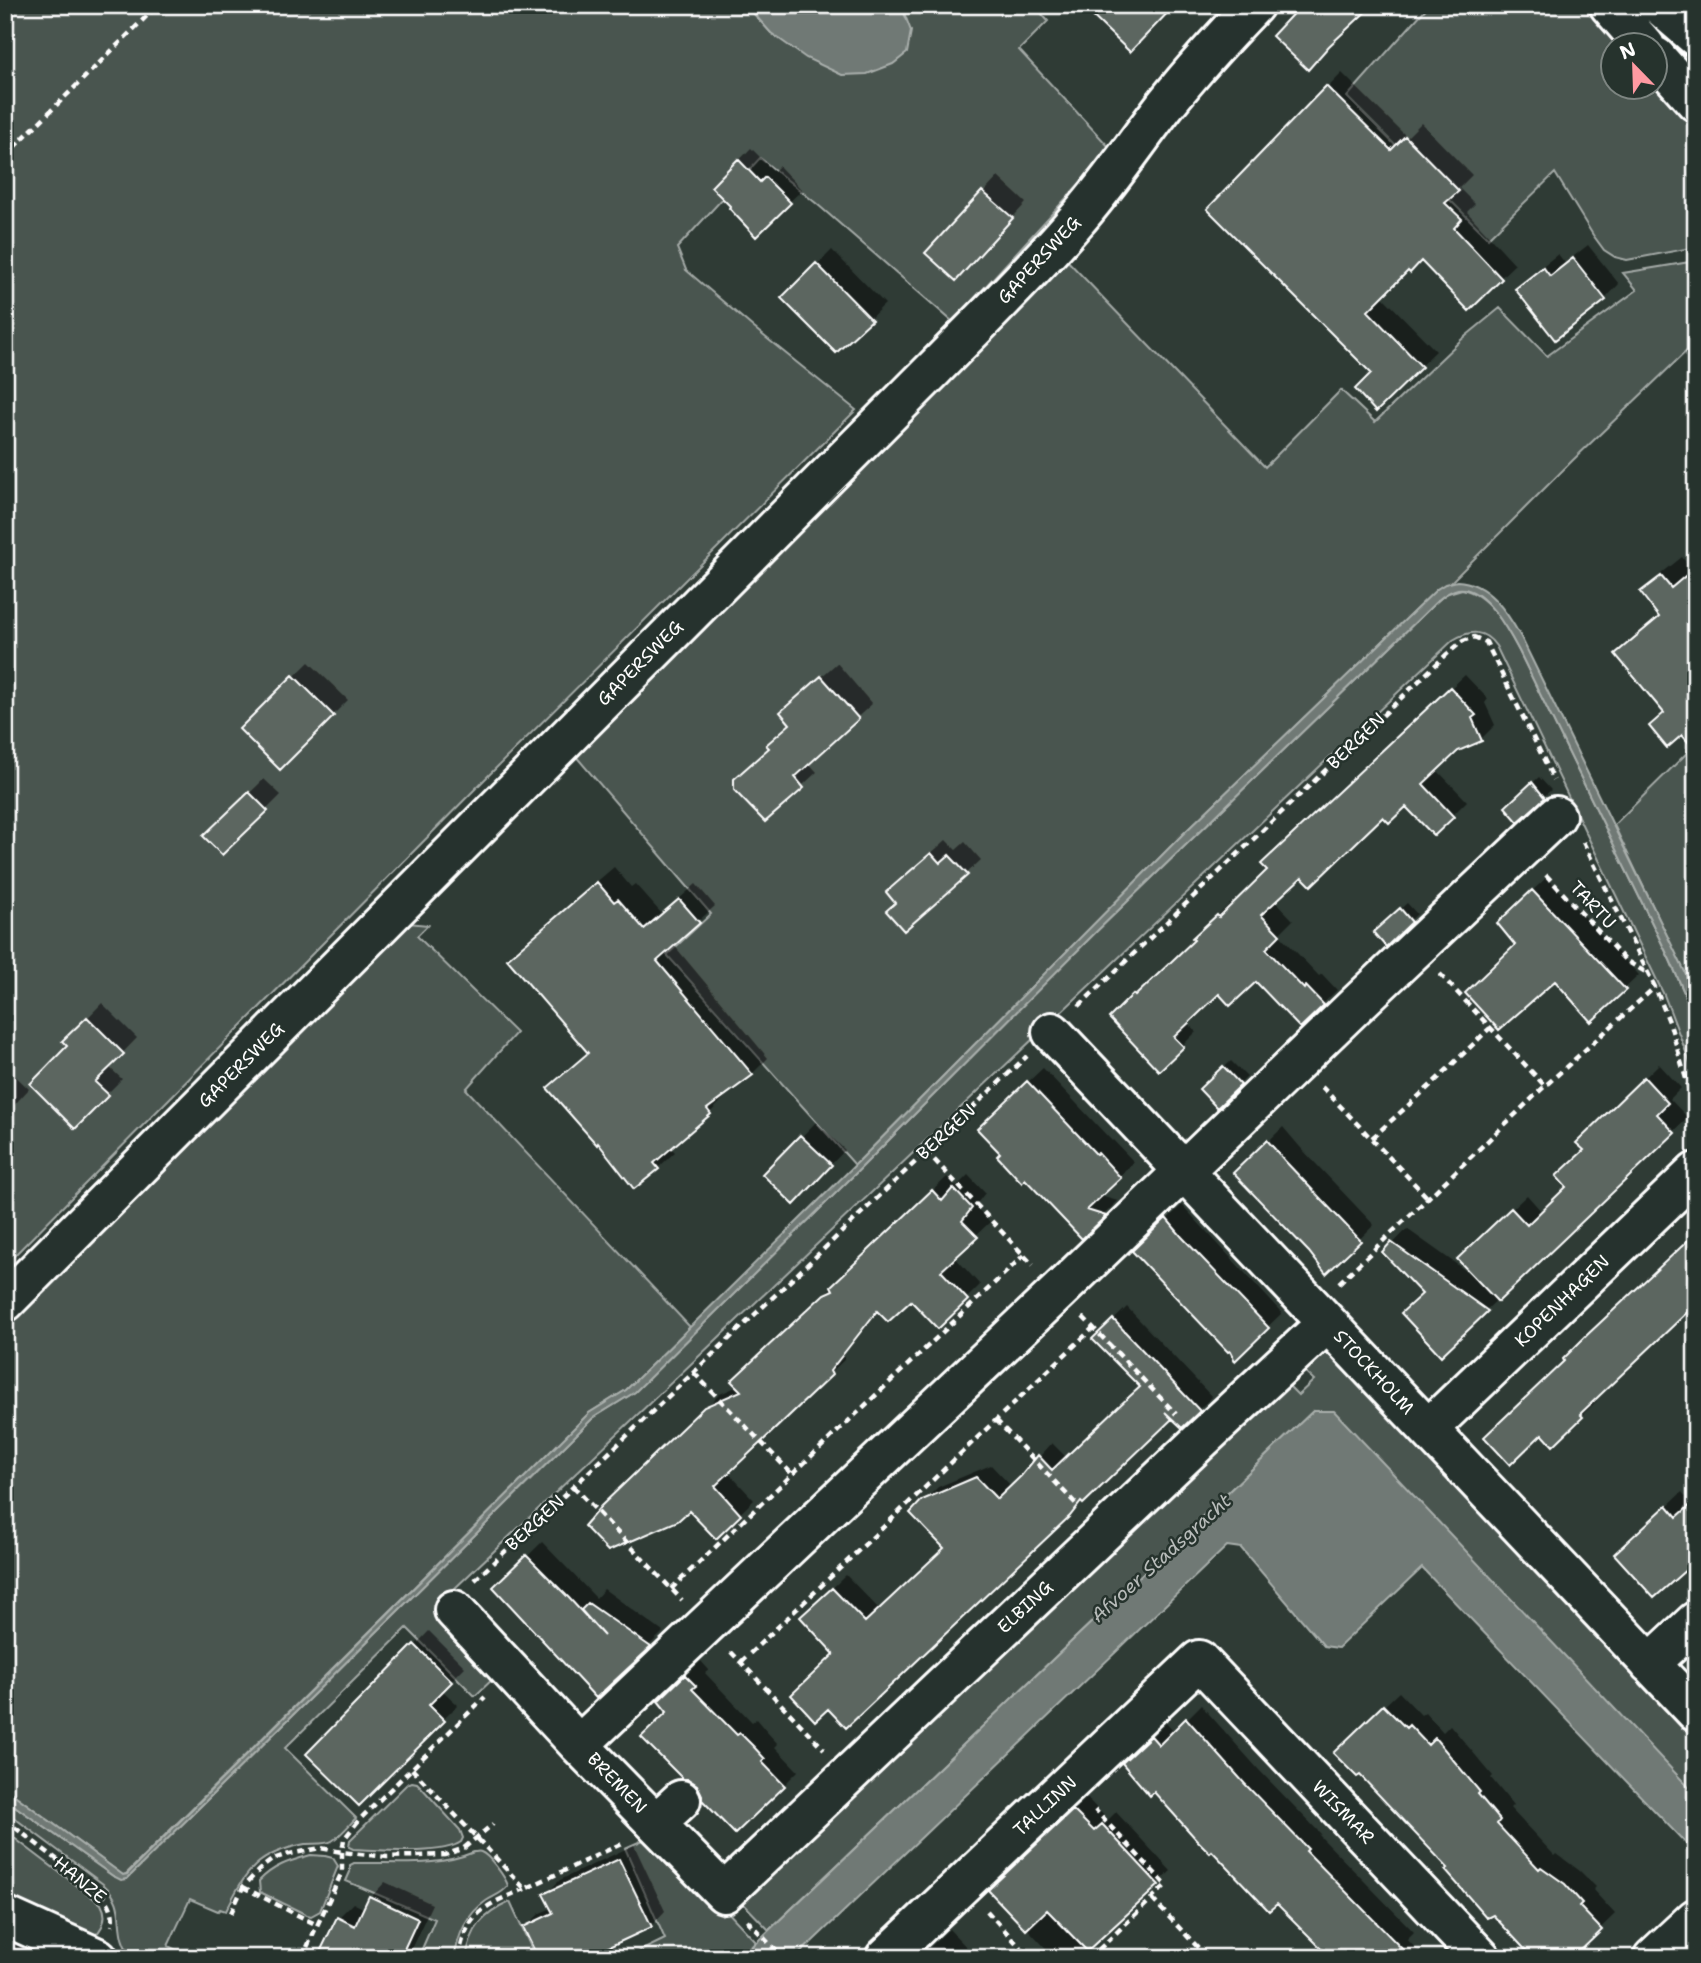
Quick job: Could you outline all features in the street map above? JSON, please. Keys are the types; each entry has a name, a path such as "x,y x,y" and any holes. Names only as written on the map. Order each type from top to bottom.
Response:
{"street":[{"name":"GAPERSWEG","path":"5,1302 924,379 1044,255 1075,222 1183,83 1254,5"},
{"path":"1609,5 1633,32"},
{"path":"1659,5 1696,37"},
{"path":"1670,73 1696,102"},
{"path":"579,1745 1184,1172 1356,1005 1564,813"},
{"name":"STOCKHOLM","path":"1052,1032 1696,1712"},
{"name":"KOPENHAGEN","path":"1428,1429 1696,1172"},
{"name":"ELBING","path":"733,1904 1191,1450 1320,1316"},
{"name":"BREMEN","path":"454,1609 579,1745 657,1821 733,1904"},
{"path":"1650,1664 1696,1621"},
{"name":"TALLINN","path":"885,1958 1199,1660 1204,1666"},
{"name":"WISMAR","path":"1204,1666 1481,1958"},
{"path":"5,1916 53,1949 104,1945"},
{"path":"1653,1958 1694,1919"}],"path":[{"path":"5,156 159,5"},
{"name":"BERGEN","path":"454,1609 449,1604 1463,641 1474,637 1486,642 1564,813"},
{"path":"1564,813 1656,987 1674,1036 1696,1113"},
{"name":"TARTU","path":"1522,849 1625,960 1648,973"},
{"path":"1438,972 1545,1086"},
{"path":"1320,1316 1428,1198 1545,1086 1656,987"},
{"path":"1372,1138 1490,1028"},
{"path":"1319,1084 1428,1198"},
{"path":"573,1486 669,1587 792,1474 1022,1253 926,1151"},
{"path":"741,1662 1095,1330 1185,1423"},
{"path":"694,1373 792,1474"},
{"path":"996,1420 1087,1515"},
{"path":"746,1667 832,1757"},
{"path":"302,1958 342,1872 344,1839 359,1820 512,1671"},
{"path":"412,1769 525,1889 494,1901 476,1915 468,1926 459,1958"},
{"path":"1090,1958 1115,1939 1166,1885 1093,1808"},
{"name":"HANZE","path":"5,1821 100,1892 108,1901 113,1921 104,1945"},
{"name":"BREMEN","path":"525,1889 657,1821"},
{"path":"231,1913 243,1887 273,1859 320,1847 387,1857 445,1855 464,1848 493,1824"},
{"path":"243,1887 317,1925"},
{"path":"1152,1899 1208,1958"},
{"path":"733,1904 783,1958"},
{"path":"985,1909 1030,1958"}],"shaded area":[{"path":"5,5 746,5 771,33 902,7 901,5 1034,5 1048,21 1019,50 1111,149 953,322 760,158 677,248 686,270 856,410 487,777 5,1265"},
{"path":"1429,5 1591,5 1616,32 1600,32 1600,102 1670,102 1670,93 1696,122 1696,247 1627,260 1615,257 1604,250 1593,235 1555,173 1488,238 1347,97"},
{"path":"1626,5 1642,5 1696,54 1696,78 1670,51 1670,32 1652,32"},
{"path":"1063,256 1265,467 1341,390 1375,422 1461,340 1500,308 1547,356 1637,290 1623,273 1696,261 1696,342 1450,583 1437,589 1183,834 855,1165 667,955 711,914 574,754"},
{"path":"1462,589 1481,598 1503,622 1670,960 1696,1020 1696,1089 1689,1060 1664,995 1496,646 1487,636 1476,633 1465,634 1453,640 433,1609 496,1676 475,1696 407,1628 285,1748 356,1818 342,1833 329,1842 289,1848 265,1858 247,1874 226,1911 218,1911 190,1899 168,1946 193,1958 133,1958 122,1938 116,1902 111,1893 103,1884 5,1811 5,1799 113,1876 127,1879 593,1418 635,1392 1096,932 1430,608 1445,594"},
{"path":"1696,744 1696,997 1614,825"},
{"path":"408,923 428,925 417,936 516,1033 466,1089 690,1327 626,1390 589,1413 123,1875 5,1788 5,1313"},
{"path":"1325,1352 1342,1357 1696,1731 1696,1796 1313,1411 769,1930 739,1899 1284,1381 1298,1395 1314,1380 1300,1367 1317,1353"},
{"path":"412,1782 421,1787 460,1830 463,1838 461,1842 425,1851 349,1847 350,1840"},
{"path":"5,1831 101,1904 104,1921 94,1937 5,1901"},
{"path":"650,1837 722,1915 727,1911 756,1942 739,1958 626,1958 665,1939 625,1848"},
{"path":"474,1852 488,1857 508,1886 479,1906 468,1919 458,1942 455,1958 418,1958 435,1919 346,1881 350,1865 354,1863 430,1862"},
{"path":"311,1855 333,1858 338,1866 320,1911 311,1916 307,1915 260,1892 259,1881 271,1871"},
{"path":"510,1902 536,1958 466,1958 471,1938 480,1923 492,1912"}],"water":[{"path":"746,5 901,5 911,31 907,53 893,64 867,74 842,75 806,58 771,33"},
{"path":"1457,581 1478,587 1495,600 1521,637 1686,974 1696,997 1696,1020 1670,960 1509,633 1494,611 1477,594 1458,589 1450,592 1433,605 1096,932 635,1392 593,1418 127,1879 121,1880 113,1876 5,1799 5,1788 123,1875 127,1874 589,1413 626,1390 860,1160 1183,834 1437,589"},
{"name":"Afvoer Stadsgracht","path":"1313,1411 1334,1411 1696,1795 1696,1854 1422,1568 1338,1648 1324,1646 1241,1548 1227,1546 795,1958 740,1958"}],"building":[{"path":"1081,5 1175,5 1130,52"},
{"path":"1301,5 1373,5 1329,46 1308,70 1272,36"},
{"path":"1326,86 1391,150 1405,136 1459,191 1445,203 1462,219 1454,228 1502,279 1469,311 1421,261 1368,311 1422,367 1376,412 1355,389 1371,373 1207,209"},
{"path":"738,159 760,182 765,177 791,203 756,237 711,187"},
{"path":"982,191 1013,218 956,281 925,253"},
{"path":"1573,258 1606,300 1555,340 1515,289 1543,267 1550,276"},
{"path":"816,263 872,320 836,353 781,298"},
{"path":"1696,567 1696,751 1682,735 1667,748 1649,726 1664,713 1615,654 1659,617 1640,592 1661,576 1671,588"},
{"path":"293,675 334,716 280,770 239,729"},
{"path":"821,676 859,719 795,777 804,788 765,822 734,790 734,779 769,748 766,745 790,724 780,712"},
{"path":"1450,687 1476,715 1472,718 1482,741 1458,751 1423,784 1454,817 1434,836 1406,807 1389,823 1383,817 1311,886 1302,877 1261,915 1280,935 1266,949 1304,989 1306,986 1324,1005 1300,1028 1256,982 1230,1006 1219,994 1174,1037 1184,1047 1159,1071 1109,1018 1267,870 1261,864"},
{"path":"1532,782 1545,798 1518,822 1505,807"},
{"path":"249,792 268,811 222,855 203,836"},
{"path":"931,853 940,863 949,855 968,875 904,931 886,911 895,903 886,892"},
{"path":"597,882 614,902 618,899 644,929 679,899 700,923 657,961 753,1075 707,1109 711,1114 654,1163 659,1169 634,1189 598,1143 597,1145 547,1088 588,1053 507,959"},
{"path":"1532,890 1626,990 1591,1022 1555,981 1499,1030 1465,993 1515,945 1497,923"},
{"path":"1400,908 1412,922 1386,947 1373,932"},
{"path":"87,1017 124,1054 95,1082 109,1095 75,1129 30,1084 67,1046 62,1041"},
{"path":"1223,1066 1241,1085 1217,1108 1199,1089"},
{"path":"1644,1077 1668,1103 1657,1114 1675,1133 1498,1302 1457,1259 1511,1208 1527,1225 1566,1187 1556,1176 1584,1150 1576,1143"},
{"path":"1027,1081 1121,1178 1087,1210 1106,1216 1082,1239 1025,1179 1022,1183 997,1156 1000,1153 977,1129"},
{"path":"800,1135 832,1165 794,1205 762,1174"},
{"path":"1267,1140 1361,1241 1326,1274 1309,1252 1233,1173"},
{"path":"953,1188 972,1208 962,1221 978,1237 941,1271 968,1300 938,1329 911,1301 888,1322 877,1311 830,1371 832,1375 715,1486 741,1515 716,1539 689,1511 678,1521 608,1551 584,1526 601,1506 704,1407 741,1391 731,1381 824,1294 833,1290 831,1286 932,1190 942,1201"},
{"path":"1166,1218 1269,1328 1235,1361 1230,1351 1228,1352 1132,1251"},
{"path":"1696,1233 1696,1304 1580,1414 1583,1417 1553,1446 1542,1434 1510,1465 1484,1437"},
{"path":"1391,1242 1488,1311 1441,1356 1401,1313 1422,1294 1382,1252"},
{"path":"1113,1319 1200,1411 1182,1428 1165,1412 1172,1419 1083,1504 1081,1502 1070,1516 846,1728 828,1709 815,1721 791,1695 834,1654 800,1617 832,1588 865,1622 944,1548 910,1513 922,1500 976,1477 997,1499 1038,1455 1052,1470 1140,1387 1092,1339"},
{"path":"1696,1500 1696,1561 1654,1598 1614,1554 1667,1505 1677,1517"},
{"path":"526,1555 604,1636 581,1610 588,1603 651,1647 596,1698 493,1587"},
{"path":"414,1644 452,1682 429,1705 445,1721 359,1806 306,1754"},
{"path":"685,1675 696,1686 692,1689 737,1735 740,1733 753,1746 765,1759 762,1762 785,1786 735,1834 702,1800 697,1785 683,1779 641,1737 667,1712 658,1701"},
{"path":"1383,1705 1406,1728 1409,1725 1428,1745 1435,1738 1480,1792 1478,1794 1500,1820 1497,1824 1539,1869 1541,1867 1565,1884 1582,1903 1579,1906 1602,1930 1573,1958 1533,1958 1493,1915 1487,1918 1445,1870 1448,1868 1360,1775 1357,1777 1333,1753"},
{"path":"1186,1718 1308,1849 1306,1851 1411,1958 1331,1958 1277,1904 1269,1911 1212,1851 1210,1853 1196,1839 1154,1792 1150,1796 1122,1763 1151,1736 1159,1745"},
{"path":"1073,1810 1094,1831 1102,1824 1159,1885 1087,1951 1047,1910 1026,1930 988,1890"},
{"path":"619,1859 652,1927 585,1958 538,1958 523,1927 553,1913 543,1894"},
{"path":"369,1896 418,1919 400,1958 317,1958 337,1917 355,1926"}]}
